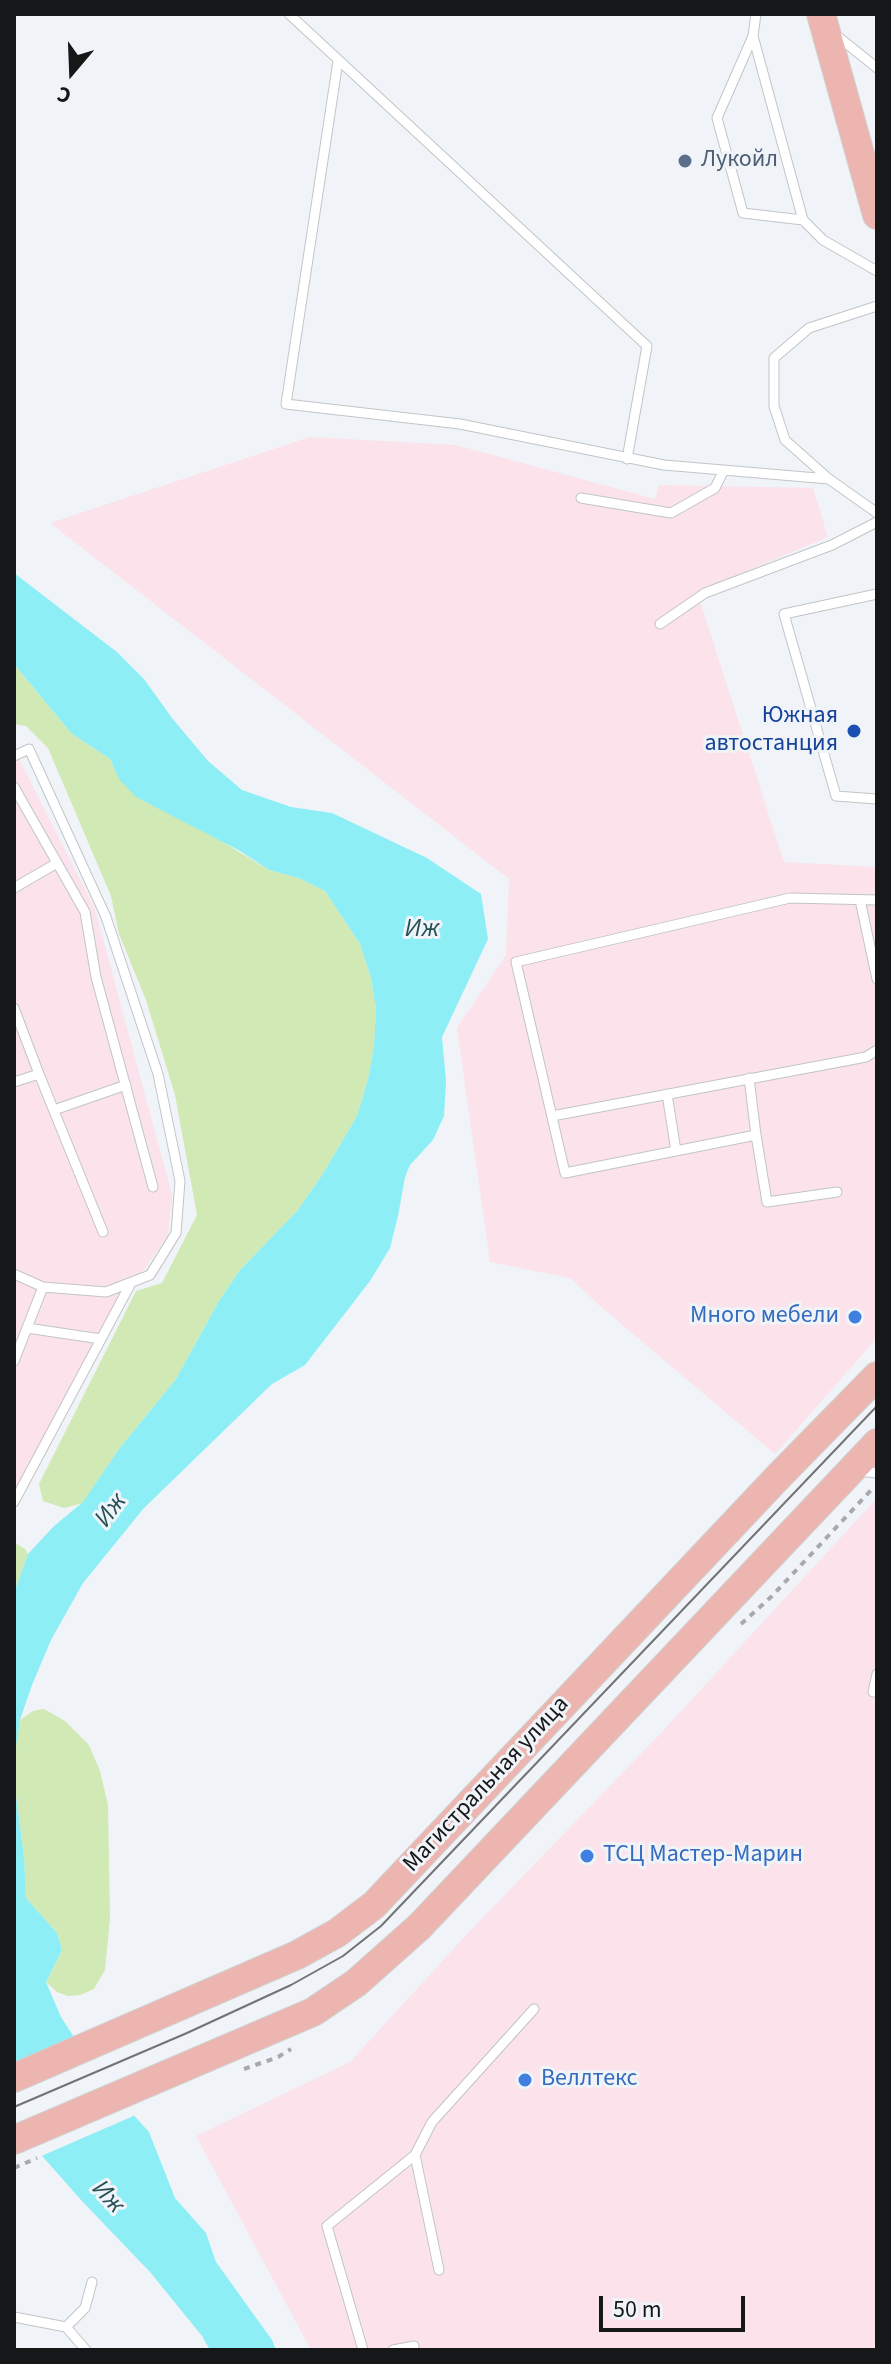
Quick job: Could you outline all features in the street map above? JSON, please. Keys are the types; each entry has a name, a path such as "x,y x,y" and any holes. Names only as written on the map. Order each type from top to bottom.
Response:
{"main road":[{"path":"823,20 877,215"},
{"name":"Магистральная улица","path":"14,2078 297,1955 337,1933 374,1905 877,1376"},
{"name":"Магистральная улица","path":"14,2140 313,2012 356,1983 419,1927 864,1472 877,1443"}],"lane":[{"path":"289,14 647,346 627,459"},
{"path":"756,14 753,36 717,118 743,213 803,220"},
{"path":"823,20 877,68"},
{"path":"753,36 803,220 823,240 877,271"},
{"path":"338,61 286,404 460,424 664,465 829,479"},
{"path":"877,306 809,328 774,358 774,406 785,440 829,479 877,513"},
{"path":"581,498 671,513 715,488 724,470"},
{"path":"660,624 705,593 832,545 877,522"},
{"path":"877,594 784,614 836,796 877,799"},
{"path":"14,756 29,749 106,917 158,1074 180,1181 176,1233 150,1275 106,1292 43,1287 14,1274"},
{"path":"14,787 85,912 96,977 153,1187"},
{"path":"14,888 57,863"},
{"path":"756,1135 565,1173 516,962 790,898 877,900"},
{"path":"860,900 877,979"},
{"path":"14,1008 103,1232"},
{"path":"552,1116 866,1057 877,1050"},
{"path":"14,1082 39,1074"},
{"path":"749,1078 767,1202 837,1192"},
{"path":"54,1110 126,1085"},
{"path":"667,1094 676,1151"},
{"path":"14,1502 131,1283"},
{"path":"14,1361 43,1287"},
{"path":"27,1328 101,1339"},
{"path":"877,1674 873,1692 877,1692"},
{"path":"363,2350 327,2226 415,2155 432,2122 534,2009"},
{"path":"415,2155 439,2270"},
{"path":"66,2327 85,2308 92,2282"},
{"path":"14,2317 66,2327 86,2350"},
{"path":"393,2350 414,2346"}],"shaded area":[{"path":"310,437 456,445 655,499 659,485 813,488 828,537 697,592 784,862 877,867 877,1338 775,1454 570,1278 490,1262 457,1028 506,955 509,879 50,523"},
{"path":"14,749 95,909 172,1195 168,1235 128,1293 14,1509"},
{"path":"877,1498 877,2350 311,2350 196,2136 350,2062 468,1933 660,1734"}],"green space":[{"path":"14,664 71,733 110,759 119,779 269,870 299,878 325,891 360,944 371,978 376,1009 374,1046 357,1116 324,1172 298,1210 240,1270 219,1301 176,1379 119,1449 83,1503 64,1508 43,1501 39,1484 136,1291 162,1283 197,1215 175,1095 146,1000 119,934 111,896 48,748 26,726 14,724"},
{"path":"14,1542 28,1554 14,1593"},
{"path":"44,1709 65,1721 89,1745 100,1771 108,1805 110,1919 105,1970 94,1989 80,1995 68,1996 57,1992 46,1982 62,1950 57,1933 26,1898 14,1782 15,1748 20,1720 33,1711"}],"water":[{"name":"Иж","path":"14,573 117,652 144,679 208,761 242,790 291,807 332,813 427,858 481,894 488,939 442,1037 446,1081 444,1116 433,1140 410,1165 405,1177 390,1248 370,1281 305,1365 272,1384 144,1508 83,1583 51,1640 32,1685 20,1720 14,1760 14,1593 28,1554 54,1526 83,1502 119,1449 176,1379 219,1301 240,1270 298,1210 324,1172 357,1116 374,1046 376,1009 371,978 360,944 325,891 299,878 269,870 240,851 136,797 119,779 110,759 71,733 14,664"},
{"name":"Иж","path":"14,1782 26,1898 57,1933 62,1950 46,1982 61,2017 102,2080 149,2132 175,2198 206,2233 216,2262 276,2350 210,2350 150,2272 14,2124"}],"pier":[{"path":"77,2035 105,2077 138,2114 39,2157 14,2130 14,2064"}],"tram line":[{"path":"14,2107 291,1985 343,1956 381,1926 877,1406"}],"place":[{"name":"Лукойл","path":"685,161"},
{"name":"Южная автостанция","path":"854,731"},
{"name":"Много мебели","path":"855,1317"},
{"name":"ТСЦ Мастер-Марин","path":"587,1856"},
{"name":"Веллтекс","path":"525,2080"}]}
